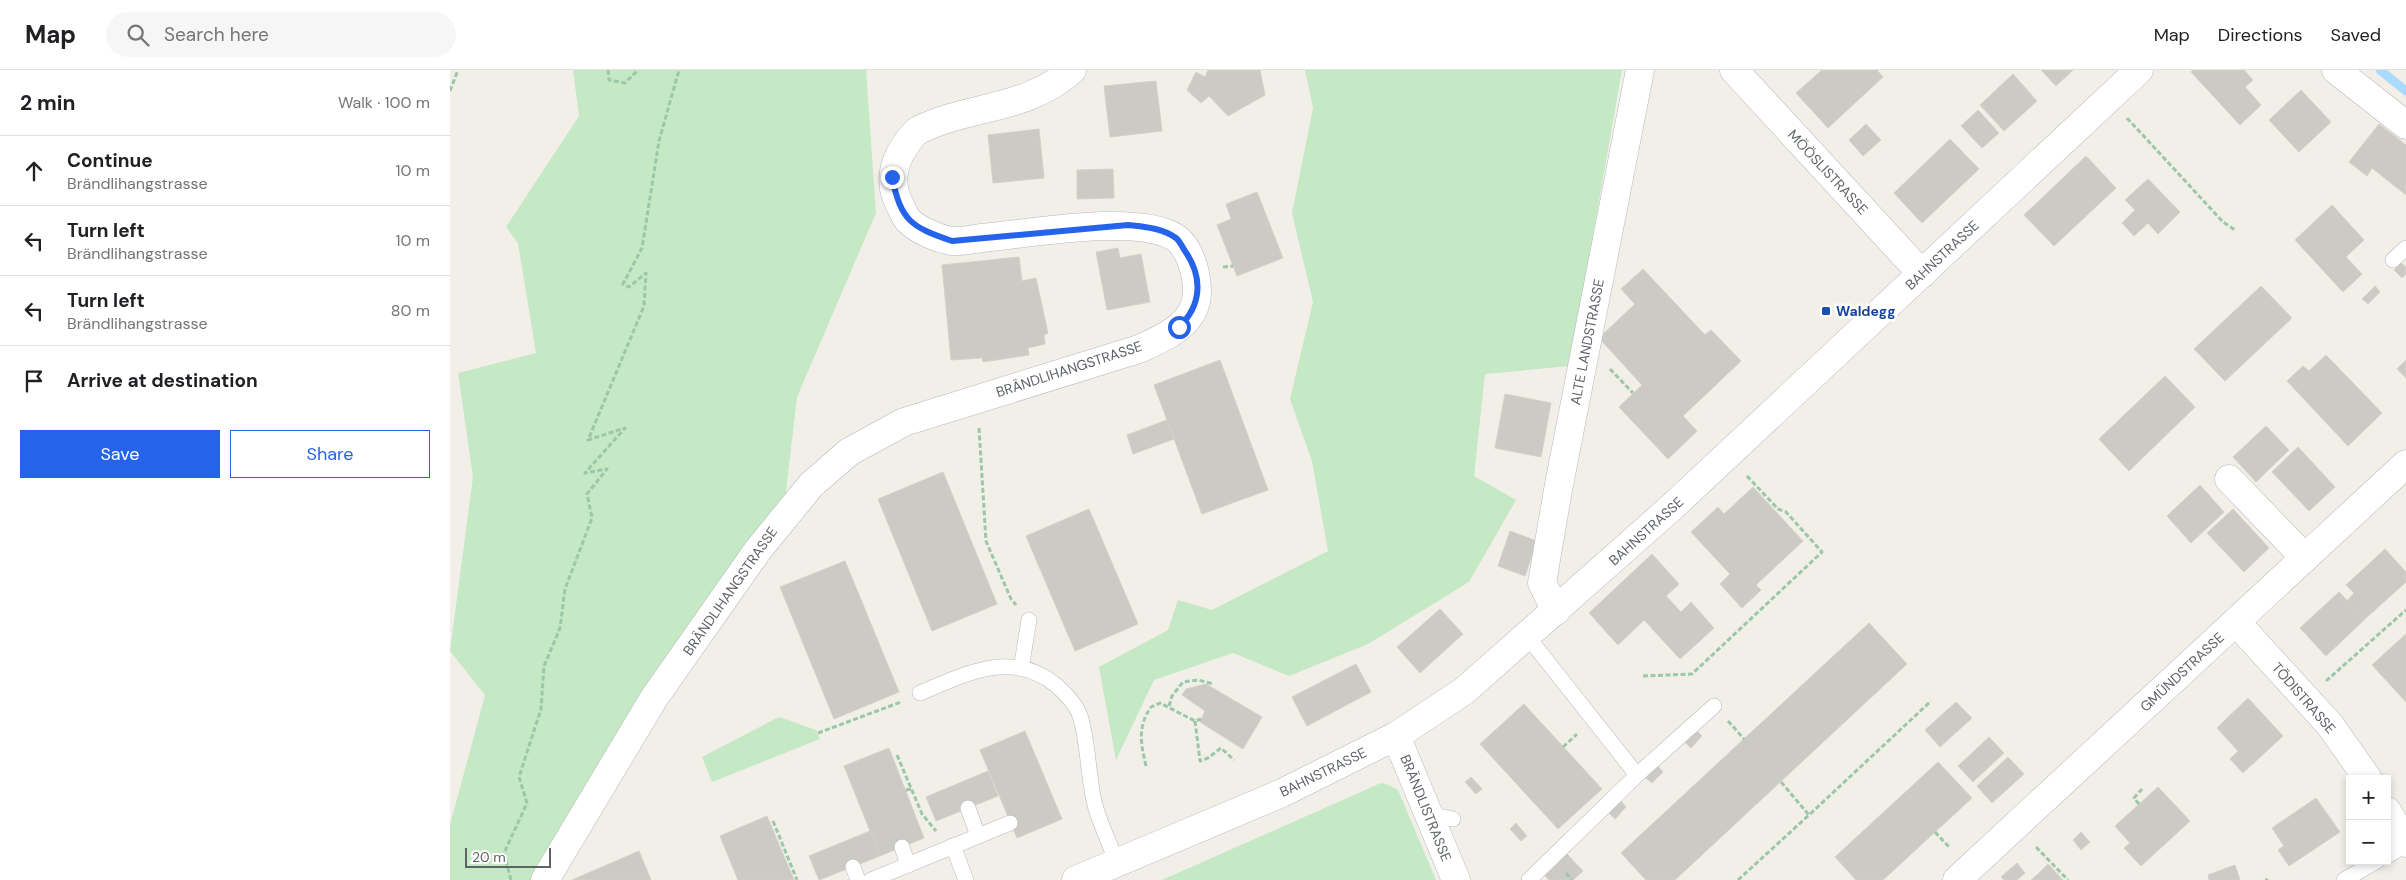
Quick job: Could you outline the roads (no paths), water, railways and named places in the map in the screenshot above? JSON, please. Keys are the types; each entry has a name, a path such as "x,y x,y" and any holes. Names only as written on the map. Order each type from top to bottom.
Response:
{"street":[{"name":"BRÄNDLIHANGSTRASSE","path":"545,880 654,698 758,550 810,485 849,452 904,422 1139,349 1166,336 1191,316 1197,300 1197,281 1193,262 1177,239 1154,228 1128,225 1096,227 952,241 928,233 908,220 897,201 892,177 900,154 917,131 1013,103 1058,82 1072,70"},
{"name":"ALTE LANDSTRASSE","path":"1556,611 1542,582 1558,490 1640,70"},
{"name":"MÖÖSLISTRASSE","path":"1734,70 1922,274"},
{"name":"BAHNSTRASSE","path":"1076,880 1282,793 1396,736 1464,691 1673,506 2139,70"},
{"path":"2336,70 2406,125"},
{"name":"GMÜNDSTRASSE","path":"1957,880 2406,464"},
{"path":"2229,479 2305,558"},
{"name":"TÖDISTRASSE","path":"2236,622 2330,725 2365,775"},
{"name":"BRÄNDLISTRASSE","path":"1396,736 1441,817 1456,880"},
{"path":"2391,818 2406,844"}],"lane":[{"path":"2393,260 2406,248"},
{"path":"1021,669 1029,620"},
{"path":"1527,636 1637,775"},
{"path":"920,694 967,673 998,666 1021,669 1045,677 1064,692 1081,717 1096,808 1117,863"},
{"path":"1529,880 1637,775 1714,706"},
{"path":"968,808 978,836"},
{"path":"871,880 1010,823"},
{"path":"2391,853 2406,844"},
{"path":"953,846 966,880"},
{"path":"902,847 908,865"},
{"path":"2344,880 2371,865"}],"waterway":[{"path":"2380,70 2406,91"}],"place":[{"name":"Waldegg","path":"1826,311"}]}
